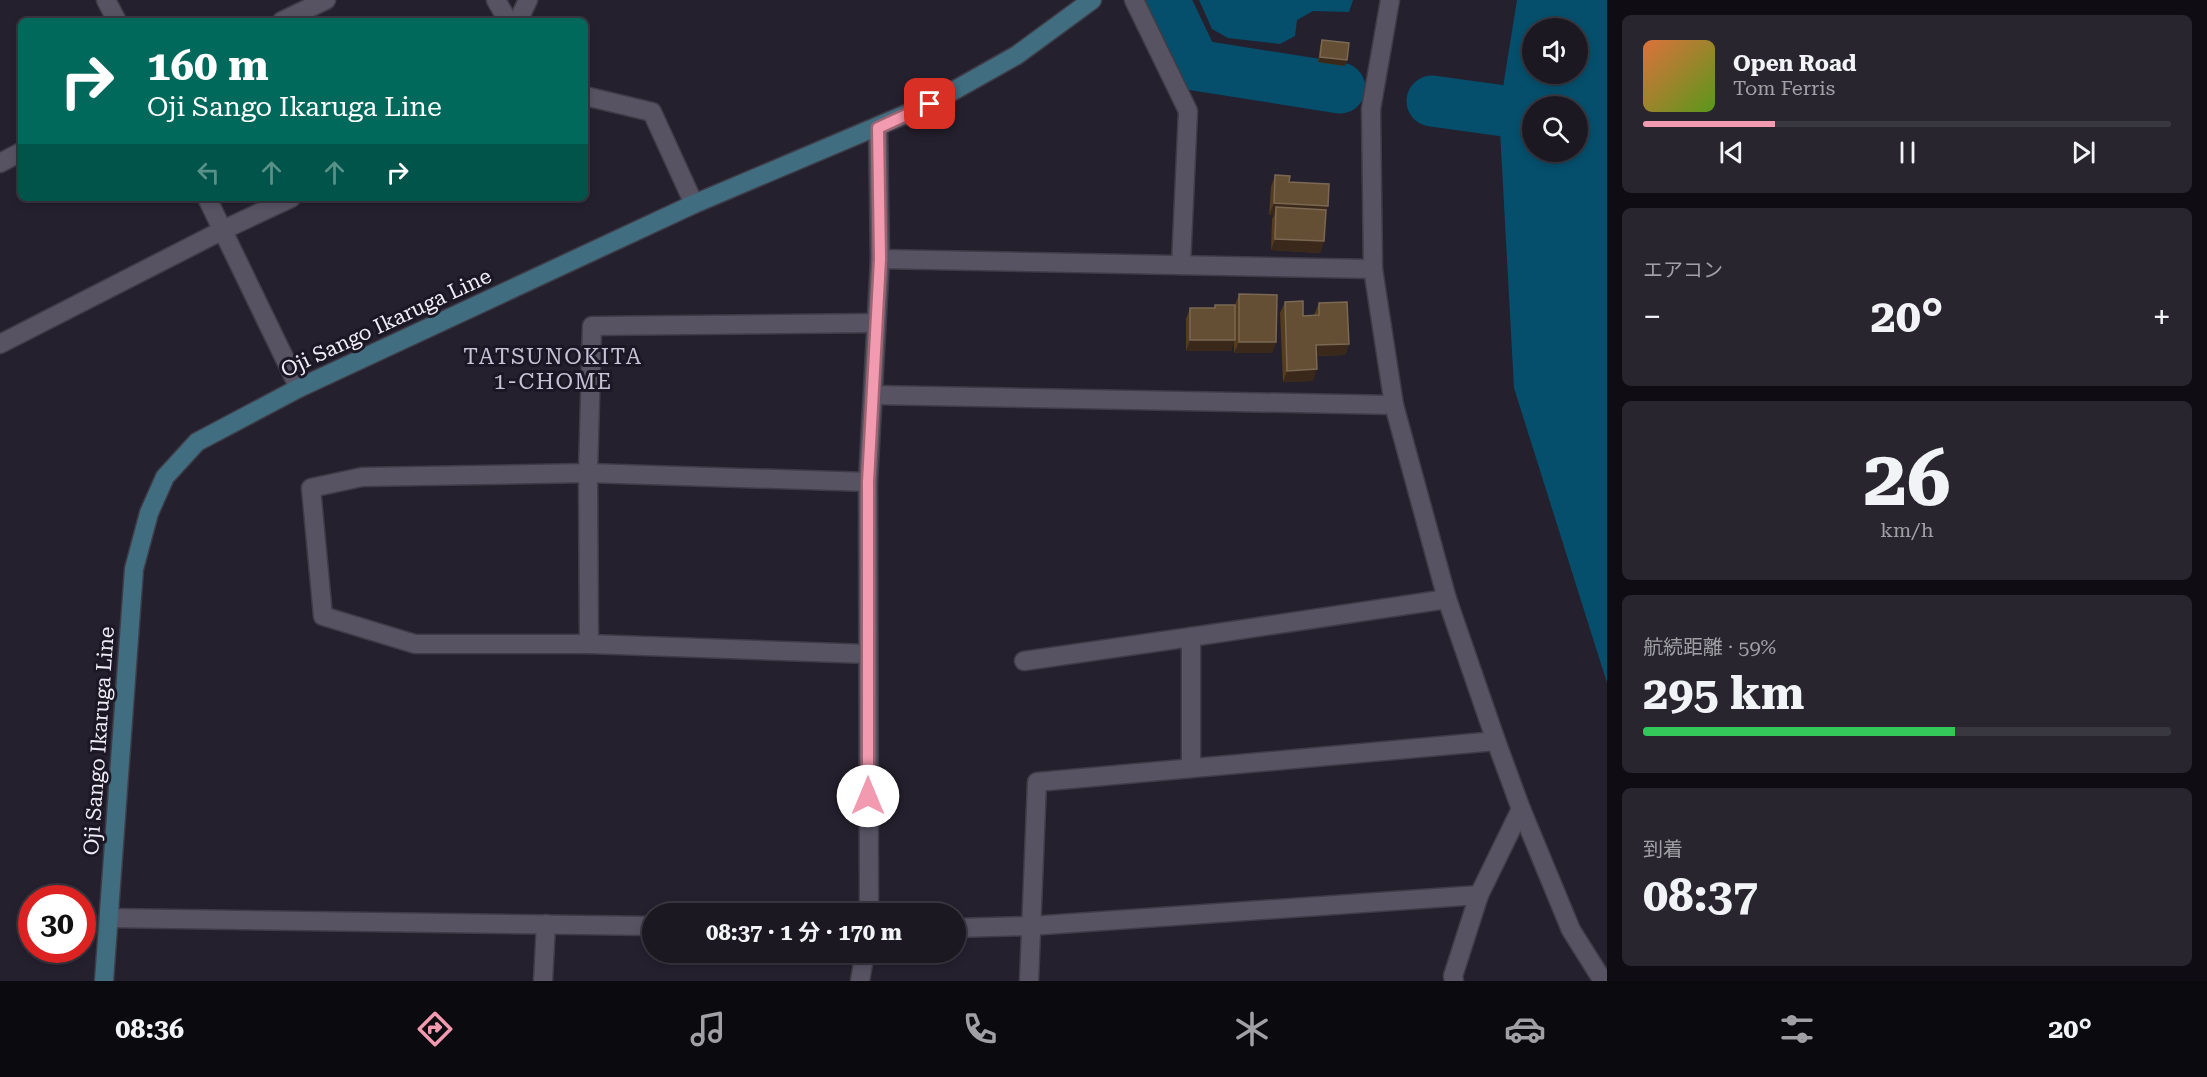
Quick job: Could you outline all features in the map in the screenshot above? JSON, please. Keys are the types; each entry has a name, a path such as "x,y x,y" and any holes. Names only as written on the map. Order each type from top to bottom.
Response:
{"main road":[{"name":"Oji Sango Ikaruga Line","path":"104,981 134,569 149,513 165,477 197,442 299,388 694,204 878,128 930,104 1017,55 1092,0"}],"street":[{"path":"106,0 115,18"},
{"path":"288,18 326,0"},
{"path":"496,0 506,18"},
{"path":"519,18 528,0"},
{"path":"1134,0 1188,111 1181,265"},
{"path":"1390,0 1371,109 1373,269 1394,405 1447,600 1496,741 1571,930 1603,981"},
{"path":"588,97 652,112 694,204"},
{"path":"869,903 868,482 880,259 878,128"},
{"path":"0,163 18,154"},
{"path":"208,201 299,388"},
{"path":"0,344 285,201"},
{"path":"880,259 1373,269"},
{"path":"589,644 588,473 592,326 876,323"},
{"path":"873,395 1394,405"},
{"path":"868,482 588,473 362,477 311,488 323,616 415,644 589,644 868,654"},
{"path":"1024,661 1447,600"},
{"path":"1191,637 1191,768"},
{"path":"1029,981 1037,782 1496,741"},
{"path":"1454,981 1453,976 1479,895 1521,808"},
{"path":"966,928 1030,926 1479,895"},
{"path":"109,918 642,926"},
{"path":"543,981 546,924"},
{"path":"860,981 863,963"}],"water":[{"path":"1199,0 1353,0 1349,12 1313,11 1297,20 1295,36 1280,44 1228,38 1212,29"},
{"path":"1517,0 1607,0 1607,683 1514,388 1499,112"}],"building":[{"path":"1322,40 1349,43 1347,60 1320,57"},
{"path":"1275,175 1290,176 1289,182 1329,184 1328,206 1274,203"},
{"path":"1276,207 1326,210 1324,241 1275,239"},
{"path":"1239,294 1277,295 1276,342 1239,342"},
{"path":"1303,301 1303,316 1319,315 1319,303 1347,302 1349,344 1316,345 1317,369 1287,371 1285,302"},
{"path":"1215,305 1235,305 1235,340 1190,340 1190,308 1215,308"}],"waterway":[{"path":"1164,0 1195,65 1340,88"},
{"path":"1432,101 1522,113"}],"district":[{"name":"TATSUNOKITA 1-CHOME","path":"553,368"}],"route":[{"path":"868,796 868,482 880,259 878,128 930,104"}]}
